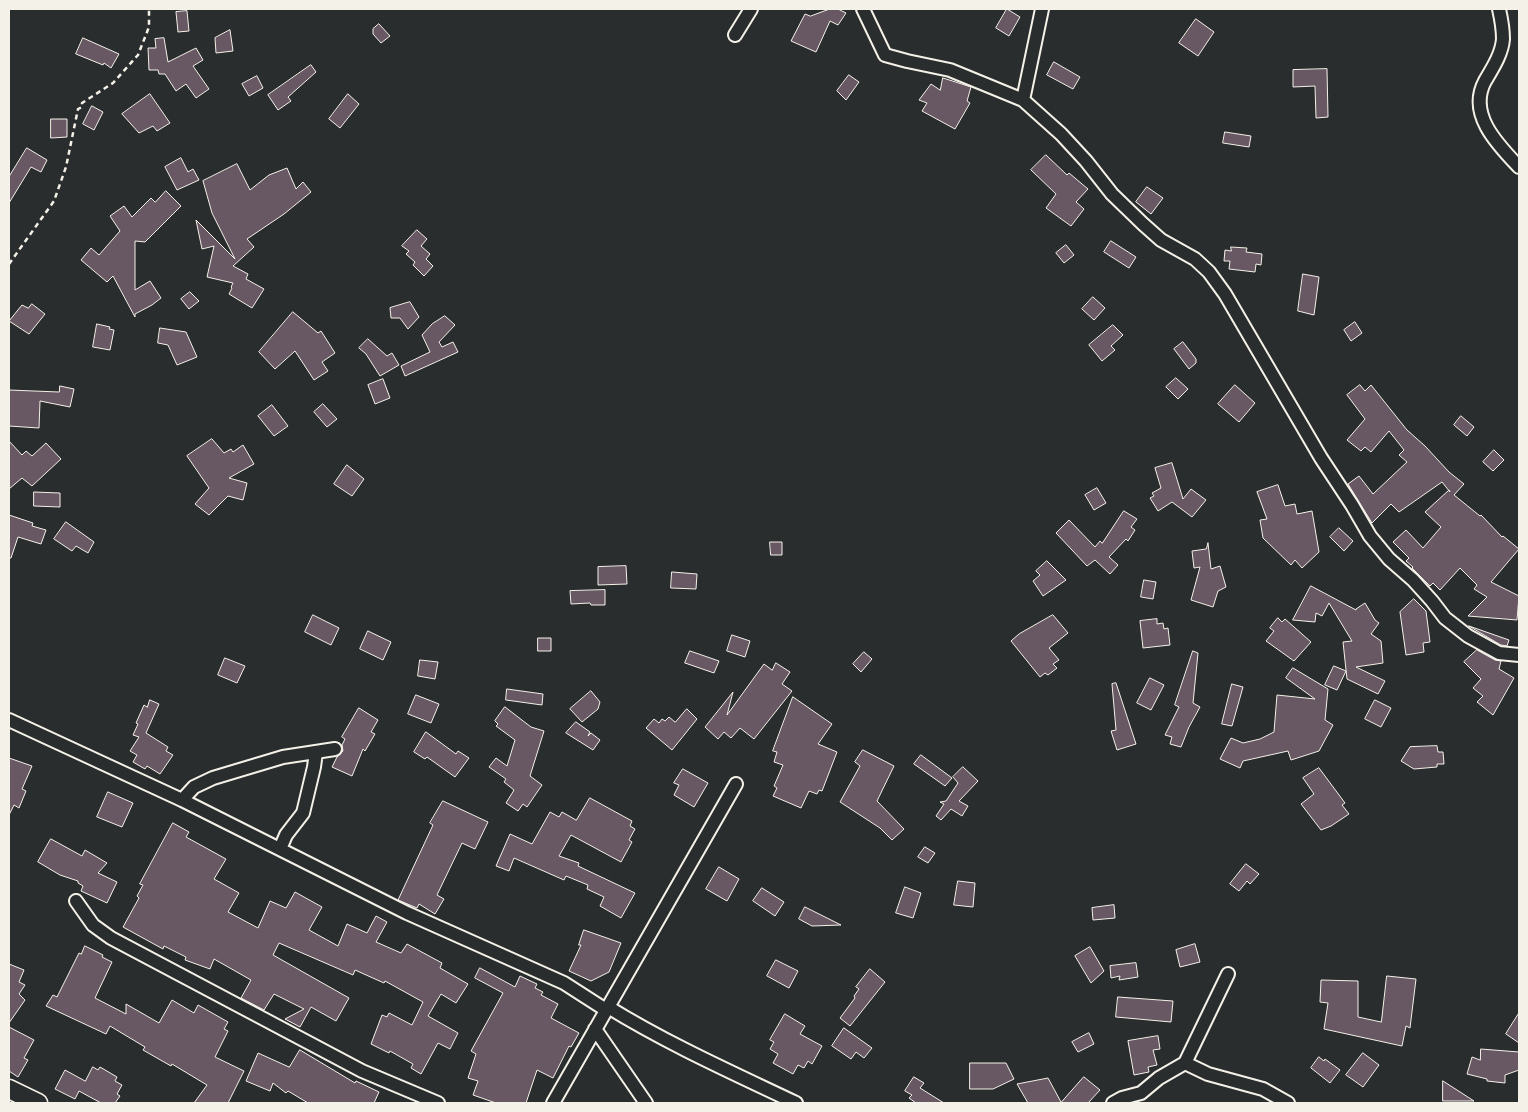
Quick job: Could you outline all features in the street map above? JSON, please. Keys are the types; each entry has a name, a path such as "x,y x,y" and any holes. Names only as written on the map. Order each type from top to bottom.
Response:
{"street":[{"path":"734,35 751,9"},
{"path":"863,9 885,55 950,70 1023,100 1061,134 1086,161 1112,194 1143,224 1161,240 1195,259 1209,272 1225,294 1321,458 1370,536 1389,559 1413,580 1446,618 1468,636 1498,653 1519,655"},
{"path":"1023,100 1042,9"},
{"path":"1499,9 1503,39 1500,52 1482,88 1480,100 1481,116 1489,133 1519,167"},
{"path":"9,720 182,800 407,913 564,984 607,1009 796,1103"},
{"path":"182,800 194,787 213,778 283,757 335,749"},
{"path":"280,849 286,835 303,813 316,752"},
{"path":"553,1103 736,784"},
{"path":"76,901 93,925 110,938 362,1071 438,1103"},
{"path":"1113,1103 1122,1098 1141,1093 1159,1078 1186,1064 1228,974"},
{"path":"595,1029 646,1103"},
{"path":"1186,1064 1208,1074 1263,1089 1288,1103"},
{"path":"9,1089 38,1103"}],"path":[{"path":"9,264 54,201 66,167 78,109 82,107 82,102 113,83 138,55 149,27 149,9"}],"building":[{"path":"830,9 838,9 846,13 838,25 830,21 816,52 791,41 805,14 810,16"},
{"path":"1007,9 1020,17 1009,36 996,28"},
{"path":"187,11 189,31 178,32 176,12"},
{"path":"1196,19 1214,32 1198,56 1179,43"},
{"path":"379,24 390,36 381,43 373,34 373,29"},
{"path":"230,30 233,51 216,53 215,38"},
{"path":"83,38 119,54 111,68 104,63 103,65 76,54"},
{"path":"164,38 168,62 196,48 203,60 193,66 209,89 196,98 186,84 176,91 165,74 159,74 158,70 149,70 148,48 156,48 155,39"},
{"path":"1054,62 1080,77 1073,89 1047,75"},
{"path":"311,65 316,72 288,97 291,101 278,110 268,95"},
{"path":"1327,69 1328,117 1316,118 1315,86 1293,87 1293,70"},
{"path":"849,75 859,82 846,100 837,91"},
{"path":"257,76 263,88 249,96 242,84"},
{"path":"943,78 971,87 967,101 970,103 955,129 922,111 927,103 919,100 931,84 940,90"},
{"path":"150,94 170,123 157,131 153,126 139,133 122,114"},
{"path":"348,94 359,104 340,128 329,119"},
{"path":"92,106 103,112 94,130 83,124"},
{"path":"51,119 67,119 67,137 51,138"},
{"path":"1225,132 1251,136 1249,147 1223,143"},
{"path":"27,148 47,160 41,172 31,167 9,203 9,177"},
{"path":"1046,155 1067,175 1069,173 1088,189 1076,202 1084,209 1071,226 1046,208 1056,194 1031,170"},
{"path":"181,158 188,172 193,169 199,180 177,190 165,167"},
{"path":"237,164 250,190 269,175 287,168 296,189 303,182 311,192 284,214 247,239 254,247 233,266 248,274 246,279 264,289 252,308 229,294 233,283 207,277 214,246 202,249 196,220 235,259 212,213 203,181"},
{"path":"1147,187 1163,198 1151,214 1136,202"},
{"path":"166,191 181,206 145,242 135,241 135,290 150,281 161,298 135,314 135,317 113,276 107,282 81,260 91,248 99,255 120,231 110,216 124,206 132,217 151,198 155,202"},
{"path":"417,230 427,239 421,246 430,254 426,259 433,266 424,276 413,265 415,262 406,254 409,251 402,246"},
{"path":"1111,241 1136,257 1129,268 1104,252"},
{"path":"1066,245 1074,255 1064,263 1056,253"},
{"path":"1231,247 1247,248 1246,252 1262,254 1261,265 1256,264 1255,272 1229,269 1230,261 1224,261 1225,250 1231,251"},
{"path":"1303,274 1319,277 1314,315 1298,311"},
{"path":"190,292 199,301 189,309 181,299"},
{"path":"1093,297 1105,308 1094,320 1082,309"},
{"path":"410,302 419,317 408,329 400,318 391,318 390,308"},
{"path":"32,304 45,314 29,334 9,321 22,305 28,308"},
{"path":"293,312 318,333 321,331 335,353 322,362 328,371 314,380 295,351 275,369 259,352"},
{"path":"445,316 455,325 439,342 442,347 453,342 458,352 405,376 401,366 430,352 422,335 432,324"},
{"path":"1355,322 1362,333 1351,341 1344,330"},
{"path":"97,324 114,330 110,350 93,347"},
{"path":"1113,325 1123,335 1111,346 1115,350 1102,361 1089,345"},
{"path":"160,328 186,332 197,357 177,365 168,345 158,343"},
{"path":"368,339 387,356 392,353 399,365 380,376 366,354 359,348"},
{"path":"1183,342 1196,359 1196,363 1189,369 1174,349"},
{"path":"1176,378 1188,389 1178,399 1166,387"},
{"path":"383,379 390,398 375,404 368,385"},
{"path":"1235,385 1255,403 1239,422 1218,404"},
{"path":"1360,385 1365,391 1371,385 1407,430 1449,472 1464,484 1454,495 1481,515 1502,537 1519,549 1491,582 1519,596 1517,620 1468,616 1487,597 1474,589 1477,585 1460,568 1440,590 1433,583 1430,586 1412,568 1406,561 1409,558 1393,542 1406,530 1423,548 1441,527 1425,512 1449,490 1442,482 1399,512 1391,504 1372,523 1348,484 1359,476 1373,494 1407,462 1399,455 1404,450 1389,431 1371,452 1365,447 1361,451 1347,440 1365,419 1347,395"},
{"path":"60,386 74,389 70,407 40,401 39,428 9,426 9,390 59,392"},
{"path":"323,404 337,419 327,427 314,412"},
{"path":"272,405 288,426 274,436 258,416"},
{"path":"1461,416 1474,427 1467,436 1454,425"},
{"path":"212,439 224,453 231,449 233,452 243,445 254,464 229,478 247,483 243,500 228,496 209,515 195,504 209,488 187,456"},
{"path":"9,441 22,455 26,451 32,456 46,443 61,459 32,486 22,478 9,489"},
{"path":"1494,450 1504,460 1493,471 1483,462"},
{"path":"1172,463 1183,499 1191,489 1206,500 1192,517 1172,502 1158,511 1150,498 1154,496 1152,493 1161,488 1155,468"},
{"path":"347,465 364,479 352,496 334,484"},
{"path":"1278,485 1285,506 1295,504 1297,514 1312,511 1319,552 1302,568 1295,560 1291,565 1263,538 1260,520 1267,519 1257,492"},
{"path":"1097,488 1106,503 1094,510 1085,495"},
{"path":"34,492 60,493 60,507 34,506"},
{"path":"1124,511 1137,519 1131,527 1135,530 1128,541 1126,539 1109,557 1118,565 1110,574 1095,560 1087,566 1056,533 1069,520 1095,547 1100,541 1102,543"},
{"path":"9,515 33,523 32,526 46,530 41,544 18,537 11,558 9,558"},
{"path":"66,522 94,542 88,553 76,546 72,551 54,539"},
{"path":"1339,528 1353,541 1344,551 1330,537"},
{"path":"770,542 782,542 782,555 771,555"},
{"path":"1208,543 1211,569 1220,566 1226,587 1218,591 1213,607 1191,600 1200,567 1194,568 1192,551 1206,549"},
{"path":"1047,561 1066,580 1043,596 1033,581 1040,575 1036,571"},
{"path":"626,566 627,584 598,585 598,567"},
{"path":"672,572 697,574 696,589 671,588"},
{"path":"1144,580 1156,582 1153,599 1141,597"},
{"path":"1311,586 1356,610 1365,603 1375,620 1379,623 1371,634 1381,641 1383,663 1356,667 1385,681 1378,694 1347,679 1343,642 1352,641 1329,603 1322,616 1316,613 1315,622 1293,620"},
{"path":"605,590 605,605 591,605 590,603 571,604 570,591"},
{"path":"1414,599 1426,611 1430,642 1423,643 1424,652 1406,655 1400,612"},
{"path":"313,615 339,628 331,645 305,632"},
{"path":"1053,615 1068,633 1049,648 1059,660 1053,664 1057,668 1048,675 1045,673 1040,677 1011,641 1019,634"},
{"path":"1278,618 1282,622 1285,619 1311,642 1294,661 1266,641 1274,631 1270,628"},
{"path":"1157,619 1157,624 1163,623 1164,629 1168,628 1170,645 1143,648 1140,621"},
{"path":"1469,626 1509,640 1507,646 1501,645"},
{"path":"368,631 391,642 383,660 360,649"},
{"path":"732,635 750,641 745,657 727,651"},
{"path":"538,638 551,638 551,651 538,651"},
{"path":"1477,650 1495,660 1501,661 1499,669 1514,678 1493,715 1477,702 1483,696 1473,688 1481,679 1464,662"},
{"path":"690,651 719,661 714,673 685,663"},
{"path":"1193,651 1198,653 1193,703 1200,707 1181,747 1170,744 1172,737 1165,735 1179,707 1175,705"},
{"path":"864,652 872,659 861,672 853,664"},
{"path":"225,658 245,666 237,683 218,675"},
{"path":"420,660 438,662 435,679 418,676"},
{"path":"776,663 790,672 782,684 792,691 754,739 740,728 731,738 724,732 718,739 705,727 733,692 727,715 764,664 772,670"},
{"path":"1334,666 1346,671 1337,690 1325,685"},
{"path":"1293,668 1328,689 1325,720 1333,725 1319,751 1291,760 1288,751 1243,761 1240,768 1220,759 1231,738 1243,743 1260,739 1274,732 1277,695 1315,699 1286,678"},
{"path":"1150,678 1164,685 1151,710 1137,703"},
{"path":"1116,683 1136,744 1117,750 1111,731 1116,730 1112,684"},
{"path":"1232,684 1243,687 1232,726 1222,724"},
{"path":"507,689 543,694 542,705 506,700"},
{"path":"591,691 600,702 598,709 582,722 570,709"},
{"path":"416,695 439,704 431,723 408,714"},
{"path":"793,697 832,724 818,744 837,752 822,791 819,790 817,794 809,791 801,808 773,796 777,788 774,786 783,765 774,762 777,752 773,751"},
{"path":"150,700 159,704 146,733 168,747 166,751 173,755 160,774 147,766 145,769 133,762 137,755 130,751 139,737 133,735 138,724 136,723 144,705 147,707"},
{"path":"1375,700 1391,708 1381,727 1365,719"},
{"path":"505,707 531,727 544,731 530,776 542,785 527,807 523,804 518,811 506,803 514,790 504,782 506,779 489,767 496,758 507,766 515,740 496,726 498,724 495,721"},
{"path":"359,708 378,720 371,732 375,734 365,751 363,749 352,776 332,767 337,757 343,751 342,745 345,739 342,737"},
{"path":"687,709 697,719 672,750 646,728 654,719 659,723 662,719 665,721 669,717 675,722"},
{"path":"576,722 590,732 588,736 591,733 600,740 593,750 566,733"},
{"path":"426,732 456,754 458,751 469,758 455,777 427,757 425,759 414,752"},
{"path":"1437,746 1438,752 1443,752 1444,764 1437,764 1437,767 1414,769 1401,761 1410,747"},
{"path":"863,750 894,766 877,801 904,829 892,840 880,828 840,802 860,766 855,762"},
{"path":"921,755 952,778 945,786 914,764"},
{"path":"9,758 32,766 22,789 26,791 19,808 14,805 9,815"},
{"path":"963,767 978,781 959,801 968,806 962,816 951,809 941,820 936,816 944,804 940,802 946,801 958,783 953,777"},
{"path":"1319,768 1345,803 1342,805 1349,814 1321,830 1301,804 1314,794 1303,778"},
{"path":"683,769 708,783 694,807 674,795 679,785 674,783"},
{"path":"108,792 133,803 122,827 97,817"},
{"path":"590,798 632,821 630,826 635,829 629,840 632,842 621,862 571,835 559,856 579,863 578,866 635,893 621,918 600,906 604,897 587,889 588,885 566,876 564,880 514,858 509,871 496,866 510,834 532,844 550,812 559,817 562,812 576,820"},
{"path":"443,801 488,822 475,849 462,843 437,895 444,899 435,914 419,904 417,908 398,900 433,825 430,823"},
{"path":"173,823 189,832 186,837 226,859 214,879 239,893 228,912 258,928 270,901 286,908 295,892 322,907 309,930 338,946 347,924 367,933 376,916 387,922 376,942 401,953 407,944 442,963 440,968 468,984 456,1003 441,994 428,1016 458,1033 450,1049 438,1043 421,1074 411,1068 413,1064 390,1051 389,1053 371,1044 382,1015 387,1017 389,1013 412,1025 423,1002 385,981 384,983 355,970 353,975 279,943 273,955 349,998 336,1021 311,1007 300,1027 285,1019 304,1009 274,994 264,1010 241,998 251,980 214,959 210,969 185,960 186,957 164,946 163,949 123,927 139,898 137,896 143,885 140,884"},
{"path":"51,839 82,856 85,850 107,863 98,873 117,882 107,903 81,891 83,886 78,881 60,875 38,862"},
{"path":"925,847 935,853 928,863 918,857"},
{"path":"1246,864 1259,874 1250,884 1247,881 1239,891 1230,884"},
{"path":"719,867 739,879 727,901 706,889"},
{"path":"958,881 975,883 973,907 954,905"},
{"path":"905,887 921,893 913,918 896,913"},
{"path":"762,888 784,902 775,916 753,901"},
{"path":"1114,905 1115,918 1093,920 1092,908"},
{"path":"805,907 841,925 812,926 799,919"},
{"path":"584,930 621,943 609,972 591,981 569,971 581,945 579,945"},
{"path":"1195,944 1200,962 1180,967 1176,950"},
{"path":"85,946 112,962 95,998 126,1014 126,1004 159,1023 172,1000 194,1013 198,1005 228,1022 224,1029 228,1031 215,1057 244,1071 228,1103 194,1103 207,1085 172,1064 171,1066 143,1050 145,1047 110,1026 106,1034 46,1006 53,995 57,997 79,953 81,954"},
{"path":"1090,947 1104,971 1091,983 1075,956"},
{"path":"776,960 798,971 789,988 767,976"},
{"path":"1136,963 1138,977 1119,980 1120,976 1111,978 1110,966"},
{"path":"9,964 24,970 19,982 25,985 19,994 25,1000 9,1023"},
{"path":"480,968 515,987 520,976 537,984 535,988 543,992 541,995 558,1004 551,1018 579,1033 571,1047 569,1046 553,1078 537,1070 526,1103 496,1103 473,1095 478,1081 468,1078 476,1054 471,1051 503,993 475,978"},
{"path":"870,969 885,982 850,1026 840,1018 855,998 854,996 859,989 856,987"},
{"path":"1387,976 1416,979 1410,1028 1406,1026 1402,1046 1324,1029 1328,1003 1320,1002 1321,980 1358,981 1358,1017 1381,1022"},
{"path":"1118,997 1173,1001 1171,1022 1116,1017"},
{"path":"1519,1013 1519,1043 1506,1034"},
{"path":"785,1014 805,1026 800,1034 822,1046 812,1064 808,1061 804,1068 798,1065 793,1074 773,1063 778,1054 770,1049 774,1042 770,1040"},
{"path":"9,1027 34,1040 24,1058 28,1060 18,1077 9,1071"},
{"path":"844,1028 872,1048 864,1058 856,1052 851,1059 832,1046"},
{"path":"1089,1033 1094,1044 1078,1052 1072,1042"},
{"path":"1158,1036 1160,1049 1153,1050 1157,1065 1148,1067 1149,1072 1134,1075 1128,1041"},
{"path":"1481,1049 1519,1052 1519,1070 1505,1075 1505,1083 1487,1081 1487,1079 1467,1074 1472,1057 1480,1060"},
{"path":"300,1050 355,1083 356,1081 379,1092 374,1103 308,1103 288,1091 286,1093 273,1083 270,1091 246,1081 258,1053 289,1067"},
{"path":"1363,1053 1379,1065 1363,1087 1346,1075"},
{"path":"1319,1057 1340,1070 1330,1083 1311,1068"},
{"path":"970,1063 1006,1063 1014,1079 993,1089 970,1089"},
{"path":"93,1067 98,1070 100,1067 117,1077 115,1081 122,1085 117,1094 120,1096 115,1103 101,1103 79,1091 75,1099 55,1089 65,1070 85,1081"},
{"path":"914,1077 924,1083 920,1088 944,1103 916,1103 909,1098 912,1095 905,1091"},
{"path":"1084,1077 1100,1090 1088,1103 1028,1103 1017,1084 1048,1078 1061,1102"},
{"path":"1443,1081 1474,1101 1443,1101"}]}
